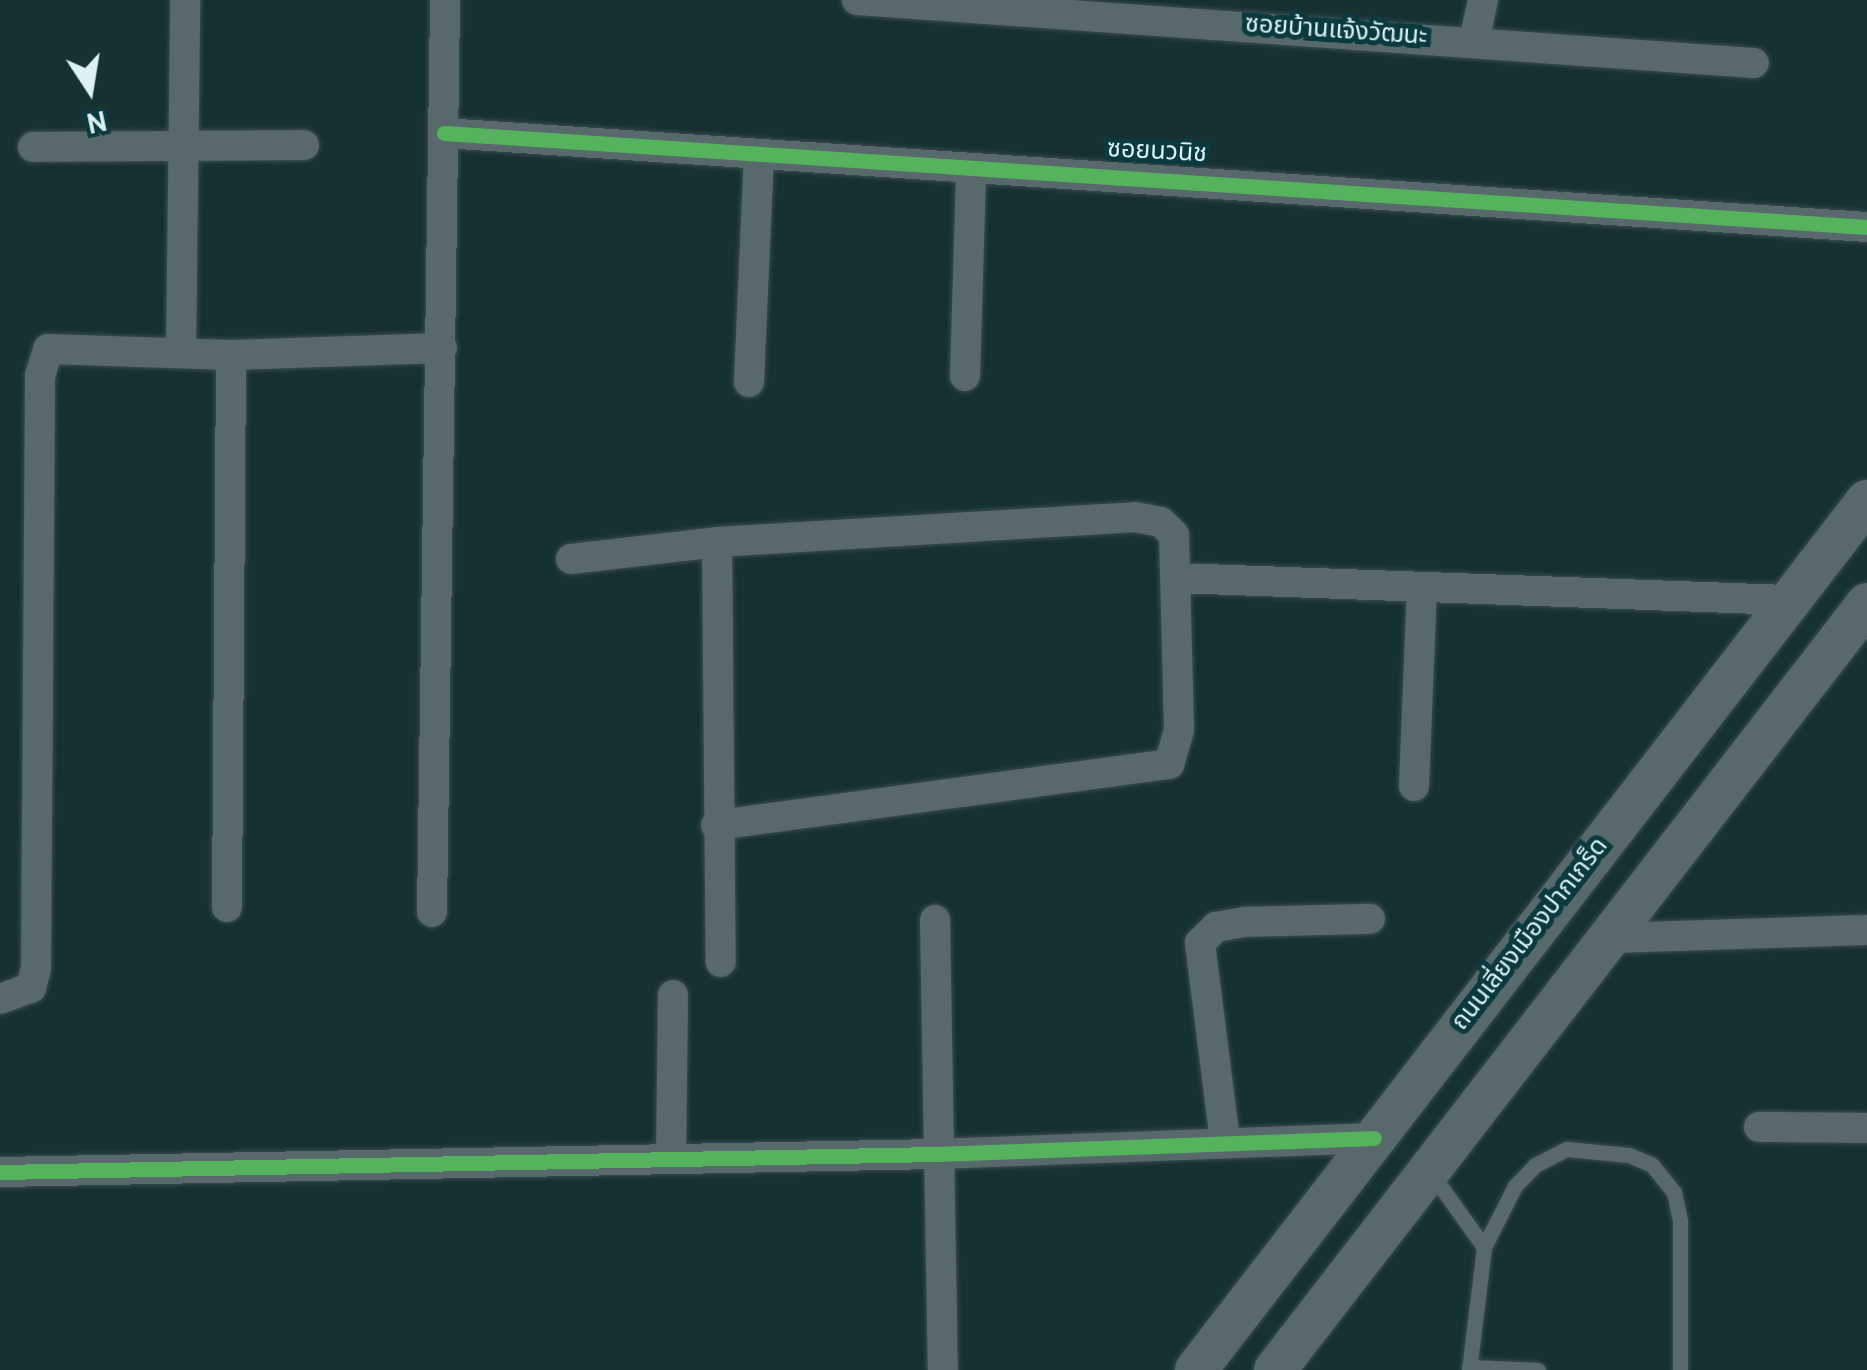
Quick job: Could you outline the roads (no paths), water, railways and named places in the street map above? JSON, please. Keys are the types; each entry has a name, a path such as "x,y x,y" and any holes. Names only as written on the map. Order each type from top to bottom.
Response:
{"main road":[{"name":"ถนนเลี่ยงเมืองปากเกร็ด","path":"1196,1370 1867,501"},
{"path":"1274,1370 1867,604"}],"street":[{"path":"181,350 186,0"},
{"path":"432,912 445,0"},
{"name":"ซอยบ้านแจ้งวัฒนะ","path":"857,0 1754,63"},
{"path":"1474,41 1482,0"},
{"name":"ซอยนวนิช","path":"444,134 1867,227"},
{"path":"32,147 304,145"},
{"path":"749,382 759,154"},
{"path":"964,376 971,168"},
{"path":"0,999 31,988 36,968 44,362 48,349 181,350 231,355 442,348"},
{"path":"226,908 231,355"},
{"path":"571,560 717,542 1135,517 1160,522 1174,535 1178,730 1168,764 716,825"},
{"path":"717,542 716,825 721,962"},
{"path":"1176,578 1422,590 1789,600"},
{"path":"1414,786 1422,590"},
{"path":"1225,1141 1200,943 1216,927 1245,922 1370,919"},
{"path":"935,920 944,1370"},
{"path":"1611,938 1867,930"},
{"path":"670,1159 672,995"},
{"path":"1759,1127 1867,1128"},
{"path":"0,1172 938,1154 1374,1138"}],"lane":[{"path":"1538,1370 1469,1368 1484,1247 1516,1186 1566,1148 1629,1155 1652,1166 1674,1192 1680,1221 1680,1370"},
{"path":"1430,1171 1484,1247"}]}
